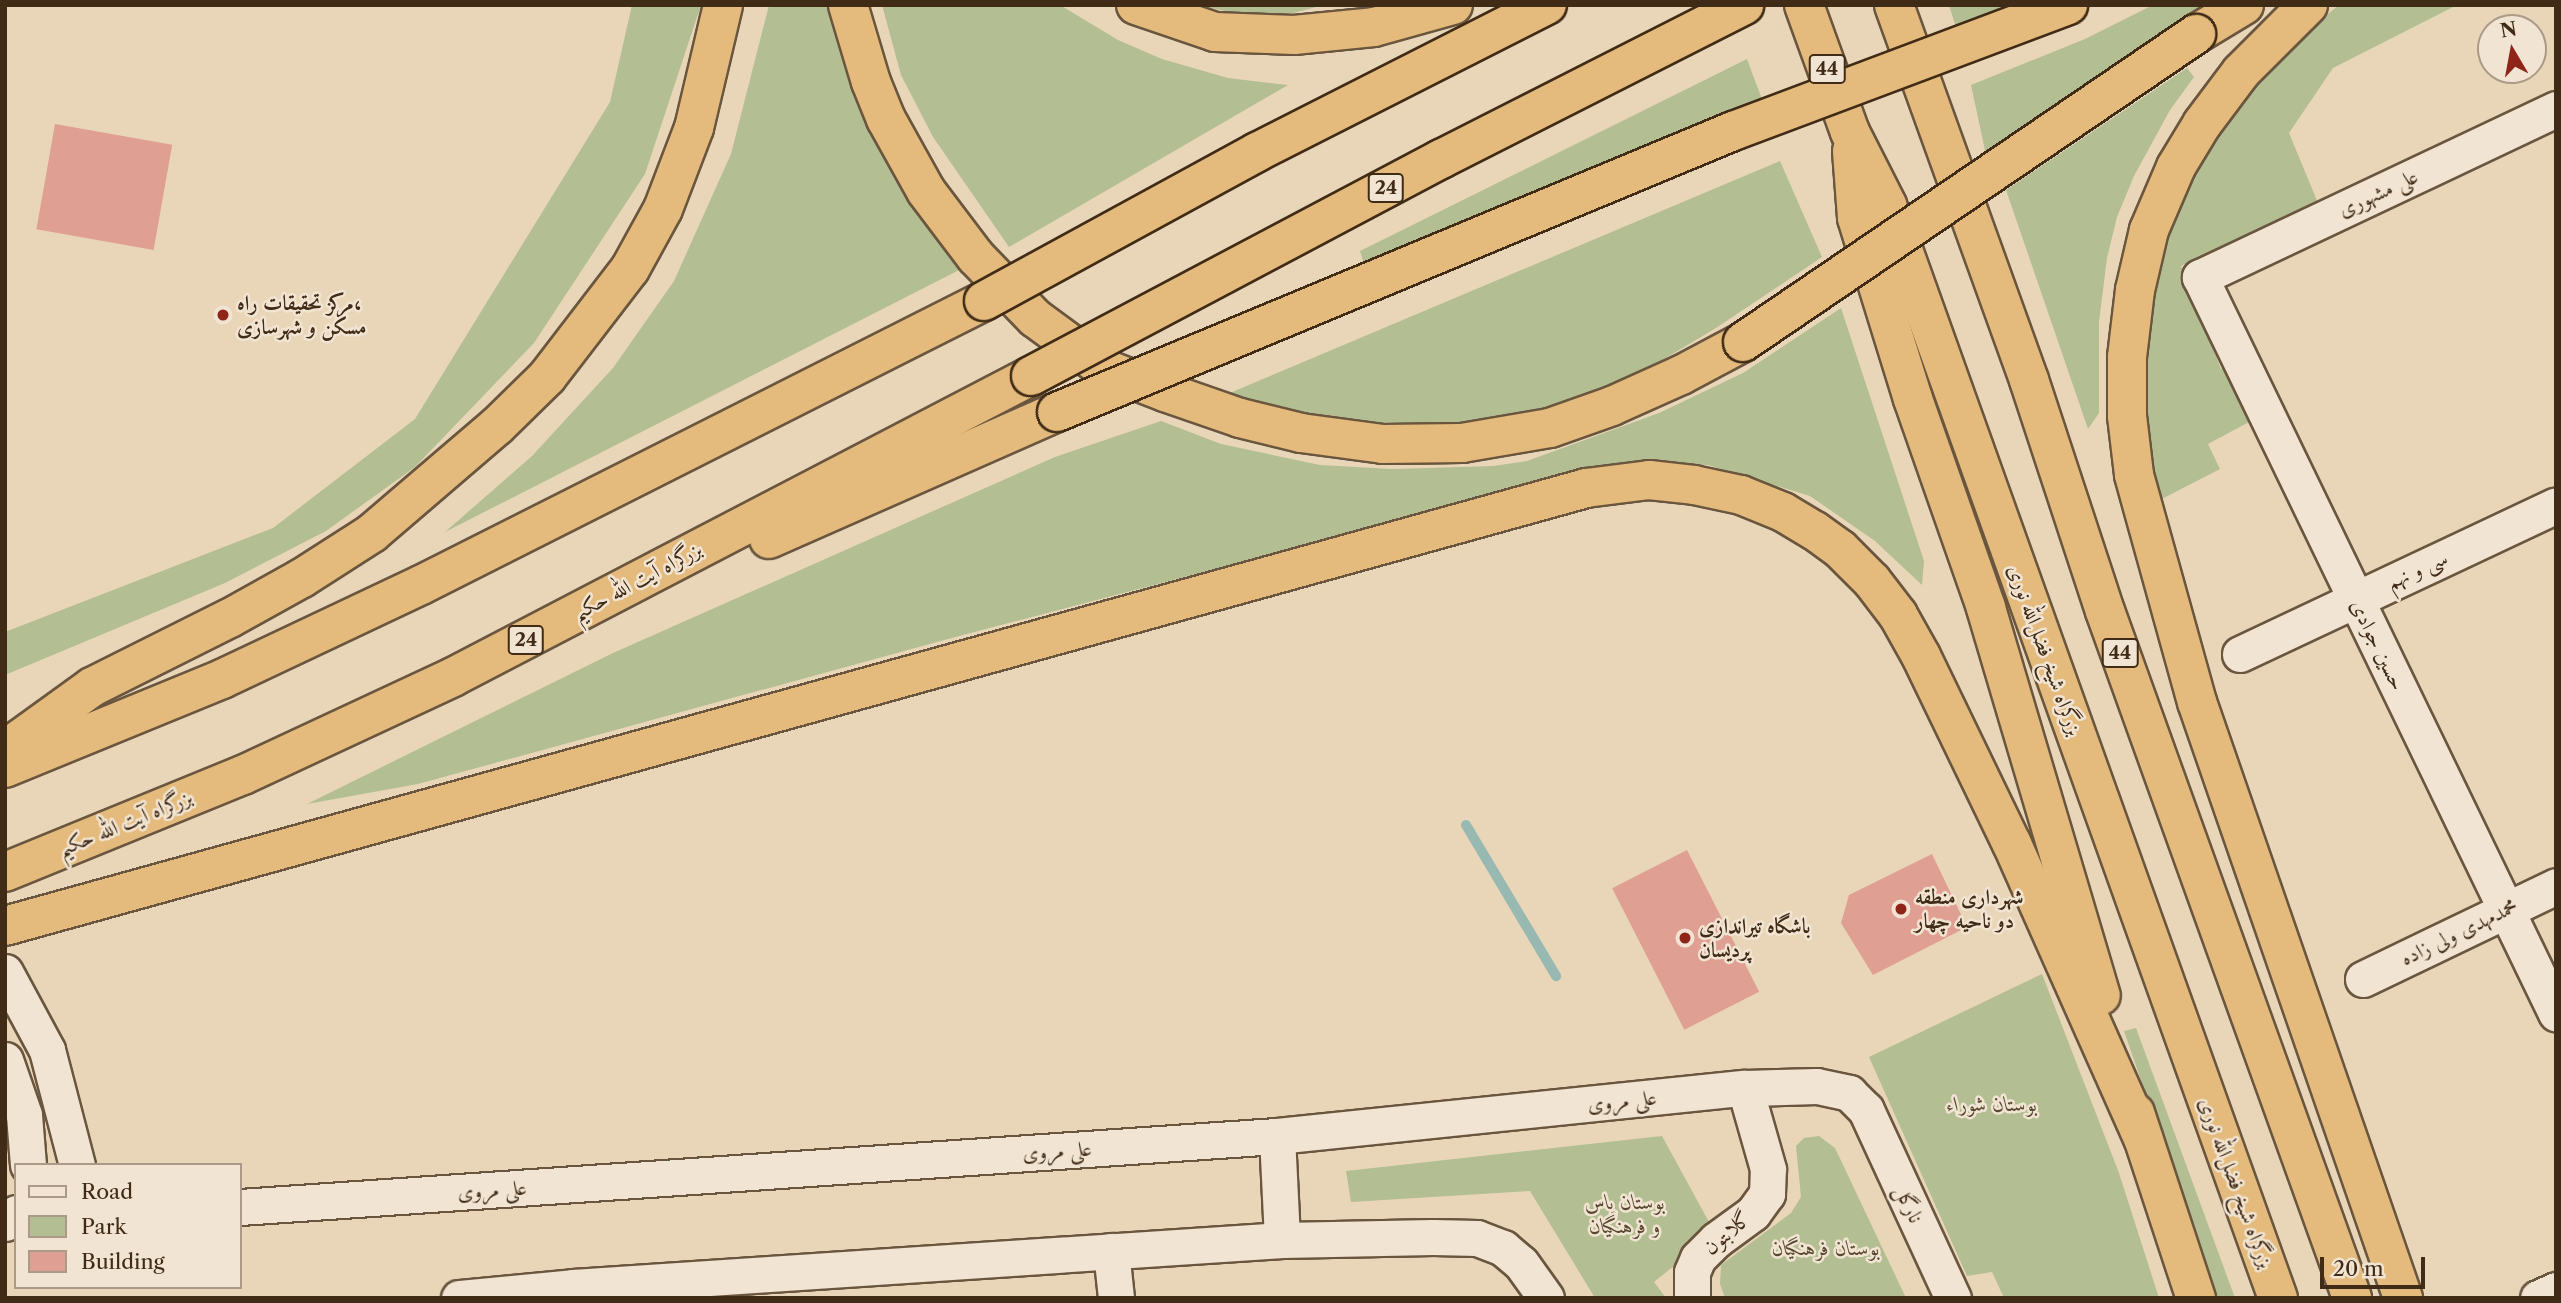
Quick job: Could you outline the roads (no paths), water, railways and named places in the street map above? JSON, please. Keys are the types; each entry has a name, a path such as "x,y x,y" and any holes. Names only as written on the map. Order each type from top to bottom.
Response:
{"highway":[{"path":"5,750 92,687 230,618 302,578 372,533 497,426 547,377 630,269 663,209 694,128 723,5"},
{"path":"848,5 871,82 886,119 926,191 976,257 1035,318 1103,368 1165,392 1240,418 1301,433 1383,444 1462,443 1550,428 1612,406 1681,375 1743,342 2196,34 2244,5"},
{"path":"1136,5 1215,32 1294,35 1374,27 1453,5"},
{"path":"5,768 222,679 396,597 985,301 1257,152 1547,5"},
{"name":"بزرگراه آیت الله حکیم","path":"5,872 243,775 453,677 1441,159 1744,5"},
{"name":"بزرگراه شیخ فضل‌الله نوری","path":"1804,5 1850,132 1886,205 2278,1298"},
{"name":"44","path":"1894,5 2029,380 2110,624 2352,1298"},
{"path":"453,677 1057,412 1733,131 2068,5"},
{"path":"2308,5 2241,72 2202,124 2176,167 2149,230 2135,290 2127,357 2127,416 2134,475 2197,702 2403,1298"},
{"path":"1850,132 1857,218 1913,399 1986,608 2143,1138 2196,1298"},
{"path":"5,926 1586,488 1649,480 1683,483 1741,495 1783,512 1815,531 1840,549 1872,581 1898,615 1921,656 2012,844 2143,1138"}],"street":[{"name":"علی مشهوری","path":"2200,277 2556,109"},
{"name":"حسین جوادی","path":"2200,277 2556,1013"},
{"name":"سی و نهم","path":"2240,654 2556,505"},
{"name":"محمدمهدی ولی زاده","path":"2363,979 2556,886"},
{"path":"5,972 47,1050 76,1163"},
{"path":"5,1060 24,1115 28,1163"},
{"name":"علی مروی","path":"242,1207 1277,1136 1745,1088 1817,1086 1849,1093 1866,1110"},
{"name":"گلابتون","path":"1692,1298 1692,1272 1698,1258 1716,1240 1753,1213 1767,1194 1768,1169 1745,1088"},
{"name":"نارگل","path":"1866,1110 1953,1298"},
{"path":"1277,1136 1282,1240"},
{"path":"459,1298 1282,1240 1477,1238 1503,1248 1521,1263 1546,1298"},
{"path":"1111,1251 1116,1298"},
{"path":"2538,1298 2556,1290"}],"waterway":[{"path":"1466,825 1556,976"}],"place":[{"name":"مرکز تحقیقات راه، مسکن و شهرسازی","path":"223,315"},
{"name":"شهرداری منطقه دو ناحیه چهار","path":"1901,909"},
{"name":"باشگاه تیراندازی پردیسان","path":"1685,938"}],"park label":[{"name":"بوستان شوراء","path":"1992,1104"},
{"name":"بوستان پاس و فرهنگیان","path":"1625,1214"},
{"name":"بوستان فرهنگیان","path":"1826,1248"}]}
